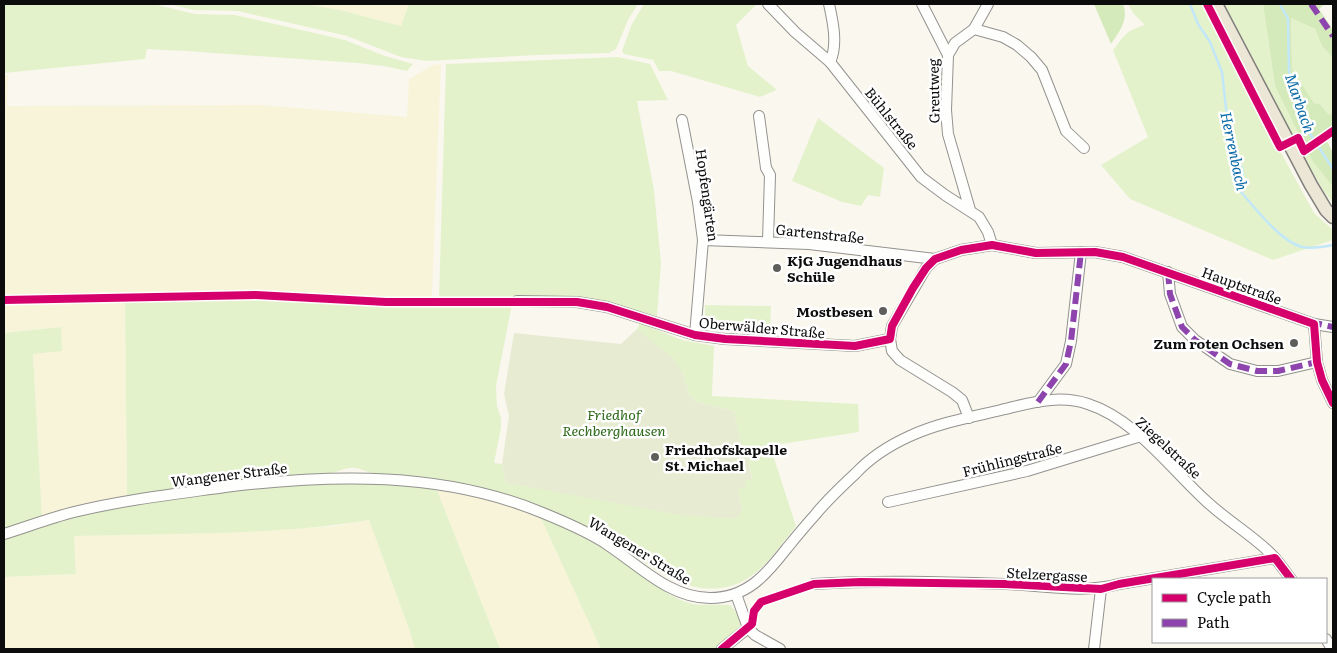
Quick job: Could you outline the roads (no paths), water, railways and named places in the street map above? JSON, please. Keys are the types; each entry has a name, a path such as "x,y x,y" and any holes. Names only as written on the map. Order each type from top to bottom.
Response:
{"main road":[{"path":"1216,4 1311,185 1326,210 1333,217"}],"street":[{"name":"Bühlstraße","path":"768,4 801,38 830,62 922,177 944,195 979,217 988,232 992,246"},
{"path":"829,4 832,16 834,52 830,62"},
{"name":"Greutweg","path":"922,4 948,55 946,110 948,134 970,210"},
{"path":"948,55 955,43 974,29 988,4"},
{"path":"974,29 1003,37 1017,45 1031,57 1042,70 1066,131 1084,148"},
{"path":"759,116 766,168 770,175 768,241"},
{"name":"Hopfengärten","path":"682,120 698,202 703,240 695,335"},
{"name":"Gartenstraße","path":"703,240 809,244 935,259"},
{"path":"969,418 962,400 900,360 892,351 890,339 892,326 926,268 935,259 961,250 992,246 1036,254 1081,252 1071,341 1066,364 1038,402"},
{"name":"Hauptstraße","path":"1081,252 1095,252 1124,257 1314,324 1333,327"},
{"path":"1168,272 1170,294 1182,327 1195,340 1230,364 1257,371 1278,371 1317,362"},
{"name":"Oberwälder Straße","path":"517,301 577,302 607,307 695,335 725,339 855,346 890,339"},
{"path":"1314,324 1317,362 1322,380 1333,403"},
{"path":"1322,380 1333,380"},
{"name":"Ziegelstraße","path":"969,418 1038,402 1068,400 1088,404 1109,413 1141,436 1209,504 1268,551 1291,578"},
{"name":"Wangener Straße","path":"4,534 73,512 191,492 277,481 325,478 395,479 478,492 510,501 542,513 605,543 659,582 681,594 698,598 719,598 736,594 764,576 818,510 876,455 912,434 969,418"},
{"name":"Frühlingstraße","path":"888,502 1027,471 1141,436"},
{"name":"Stelzergasse","path":"1155,578 1275,558"},
{"name":"Stelzergasse","path":"814,584 861,582 1005,584 1101,589 1152,578"},
{"path":"1094,649 1101,589"},
{"path":"736,594 748,628 755,635 780,649"},
{"path":"722,649 748,628"}],"waterway":[{"name":"Herrenbach","path":"1190,4 1198,24 1210,42 1222,72 1226,108 1243,173 1241,192 1277,232 1294,244 1310,248 1333,245"},
{"name":"Marbach","path":"1280,4 1288,19 1289,71 1307,129 1333,169"}],"place":[{"name":"KjG Jugendhaus Schüle","path":"777,268"},
{"name":"Mostbesen","path":"883,311"},
{"name":"Zum roten Ochsen","path":"1294,343"},
{"name":"Friedhofskapelle St. Michael","path":"655,457"}],"park label":[{"name":"Friedhof Rechberghausen","path":"614,422"}]}
